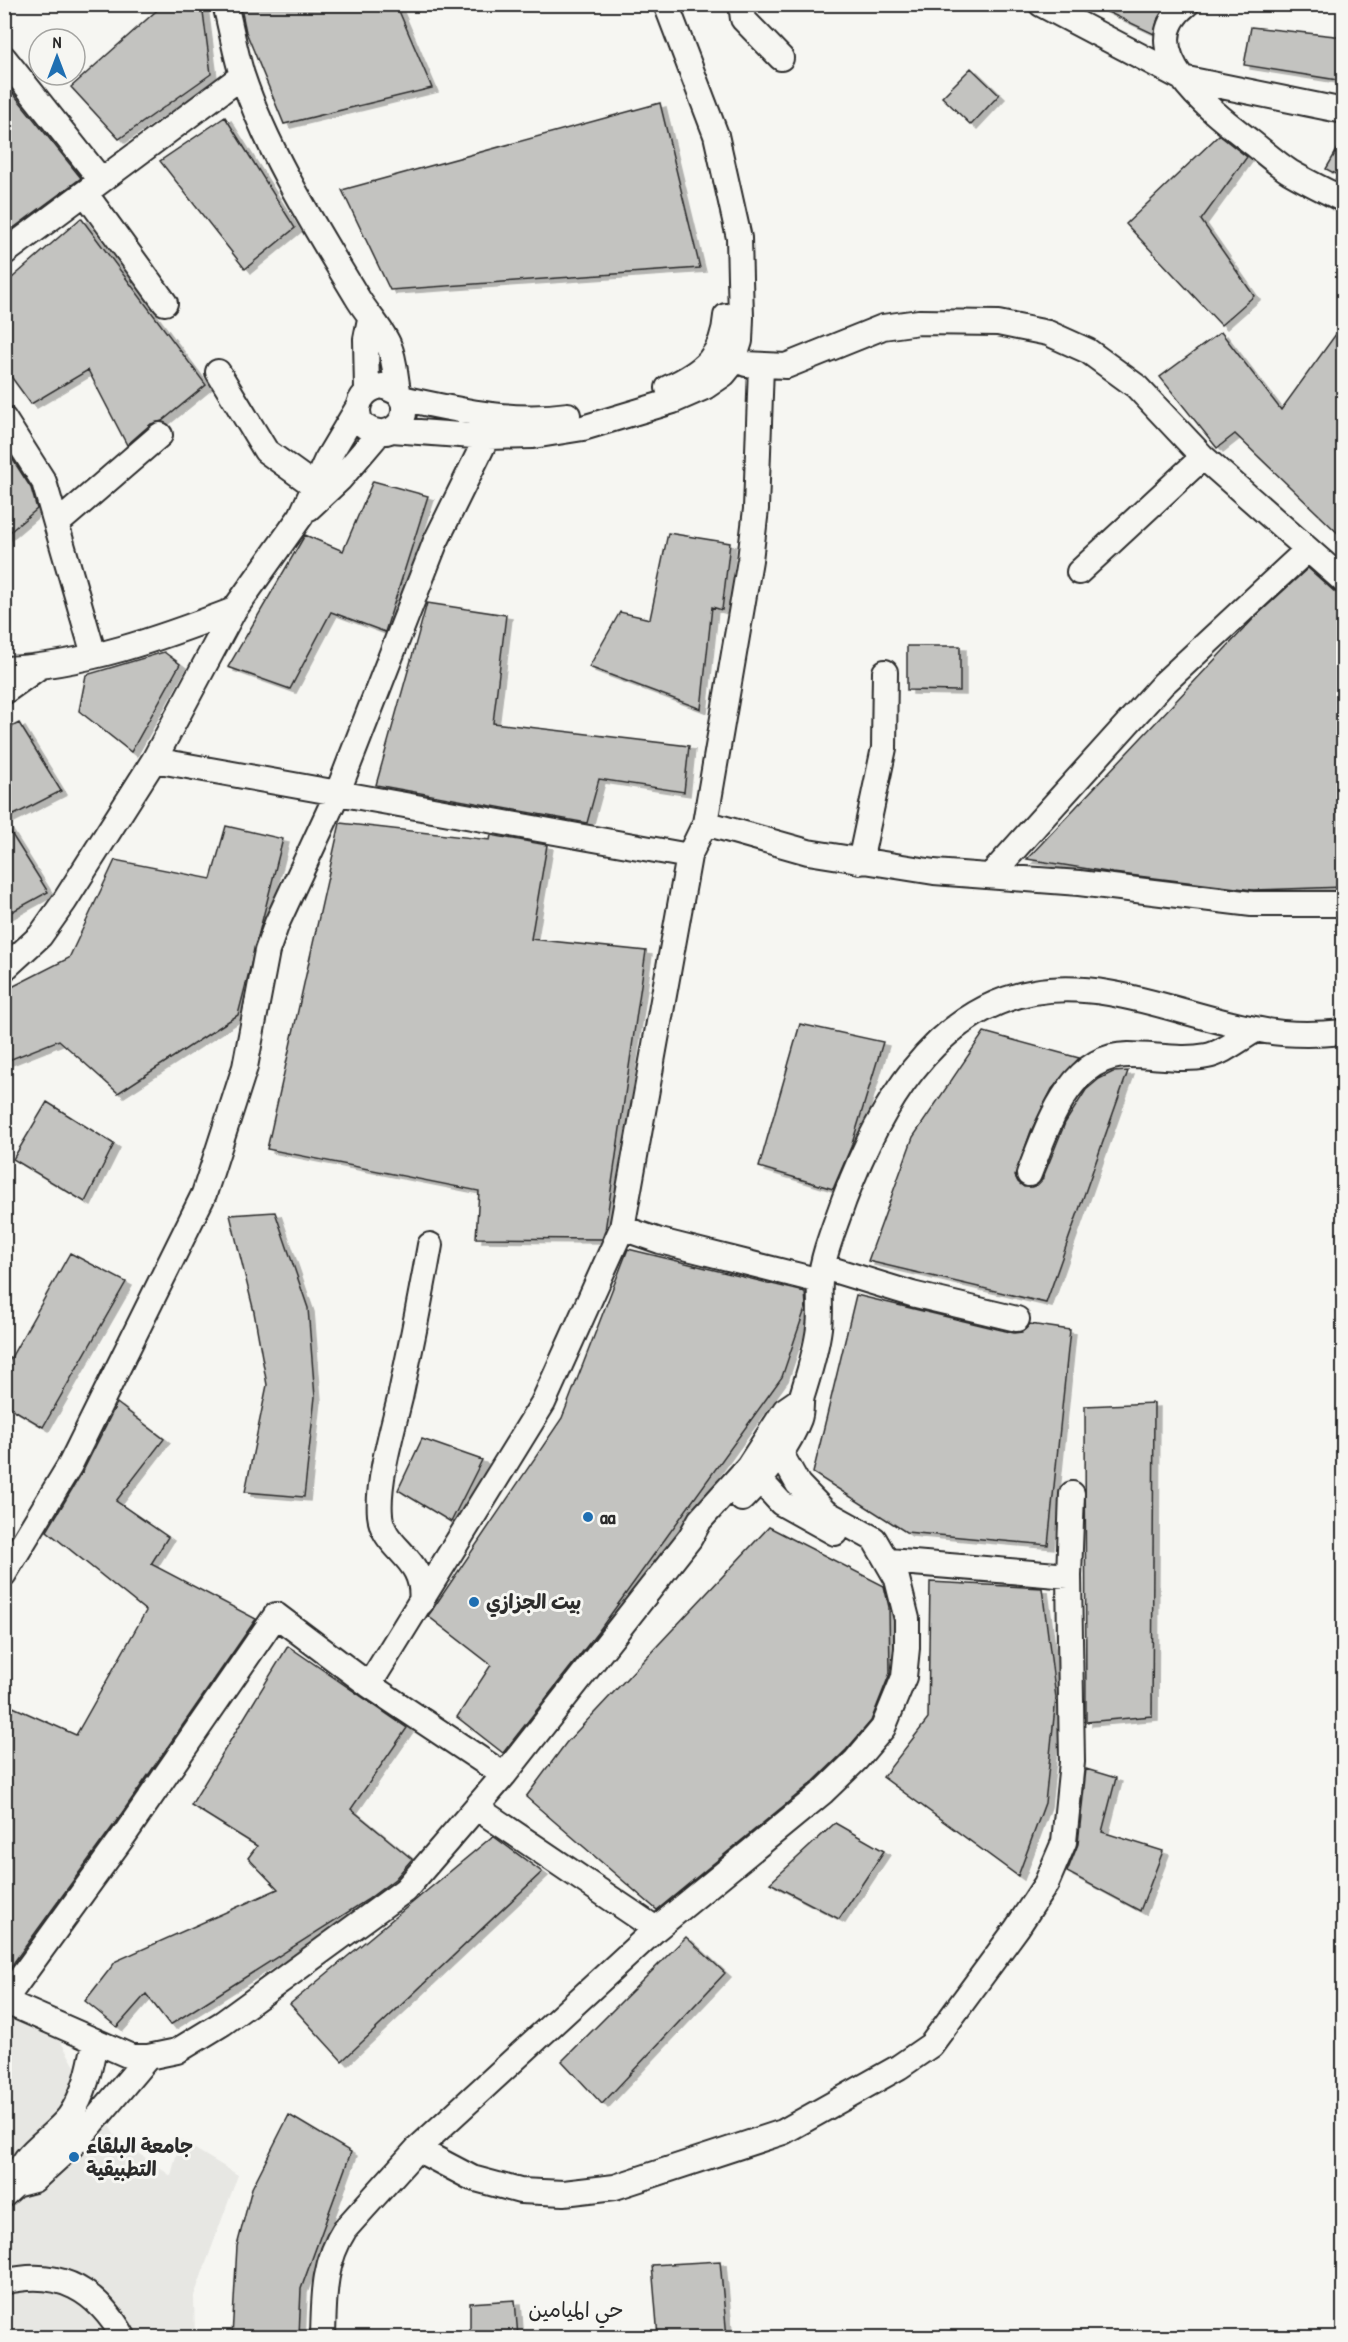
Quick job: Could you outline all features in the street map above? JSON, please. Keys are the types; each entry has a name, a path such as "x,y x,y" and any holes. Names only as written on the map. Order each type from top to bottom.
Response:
{"street":[{"path":"4,969 40,936 64,902 154,760 234,610 301,516 404,416 389,345 370,319 308,215 270,140 242,75 225,4"},
{"path":"301,516 316,482 362,400 383,386 400,395 506,417 581,421 673,401 705,387 724,374 733,363 740,341 739,238 732,216 716,135 666,4"},
{"path":"741,4 742,19 781,58"},
{"path":"1041,4 1182,78 1344,111"},
{"path":"1187,4 1171,23 1167,38 1170,56 1182,78 1210,110 1289,171 1344,200"},
{"path":"4,58 93,186 165,303"},
{"path":"4,253 242,75"},
{"path":"370,319 366,339 360,420 368,429 487,436 533,436 642,399 677,384 711,360 721,346 725,333 726,238 732,216"},
{"path":"733,363 786,366 883,327 919,322 999,323 1048,333 1088,351 1136,386 1203,457 1344,581"},
{"path":"369,1686 543,1403 622,1228 689,856 705,823 750,560 756,509 761,366"},
{"path":"218,372 266,451 309,482 316,482"},
{"path":"4,419 44,482 58,523 81,619 94,655"},
{"path":"58,523 160,435"},
{"path":"4,1574 70,1464 204,1194 245,1067 267,951 276,923 337,794 435,543 487,436"},
{"path":"1079,572 1203,457"},
{"path":"991,875 1163,684 1307,550"},
{"path":"4,669 39,667 94,655 179,630 234,610"},
{"path":"4,692 39,667"},
{"path":"860,862 884,748 885,672"},
{"path":"154,760 689,856"},
{"path":"705,823 808,852 934,872 991,875 1252,904 1344,904"},
{"path":"504,1775 369,1686 276,1615 125,1834 4,2001 132,2057 148,2057 177,2050 223,2023 405,1890 504,1775 690,1538 700,1520 780,1452 798,1421 801,1399 816,1348 822,1274 834,1229 855,1170 894,1093 914,1068 954,1029 978,1013 1005,1000 1033,992 1062,988 1091,989 1256,1030 1292,1033 1344,1032"},
{"path":"1029,1174 1054,1115 1084,1072 1113,1057 1126,1054 1180,1058 1210,1056 1256,1030"},
{"path":"622,1228 660,1241 822,1274 1017,1319"},
{"path":"421,1603 423,1587 418,1573 388,1534 380,1515 392,1431 430,1245"},
{"path":"754,1473 785,1410 801,1399"},
{"path":"323,2337 324,2286 337,2242 345,2229 417,2149 656,1929 823,1792 856,1760 883,1728 904,1677 907,1648 905,1611 897,1579 884,1553 870,1535 844,1524 819,1506 798,1484 780,1452"},
{"path":"754,1473 769,1492 794,1512 862,1546 884,1553 1069,1576"},
{"path":"417,2149 472,2178 520,2191 564,2193 615,2187 783,2132 899,2067 931,2045 964,2003 1029,1910 1057,1863 1064,1842 1072,1762 1069,1576 1072,1494"},
{"path":"477,1808 656,1929"},
{"path":"10,2190 19,2166 67,2120 79,2100 87,2079 95,2042"},
{"path":"10,2190 34,2180 79,2139 148,2057"},
{"path":"4,2282 54,2277 88,2294 115,2322 124,2337"}],"shaded area":[{"name":"جامعة البلقاء التطبيقية","path":"4,2010 54,2030 115,2136 171,2176 180,2140 238,2175 194,2296 195,2337 5,2337"}],"building":[{"path":"164,4 202,4 211,74 119,139 71,87 87,87 87,73"},
{"path":"256,4 396,4 432,88 284,124 246,32 241,8"},
{"path":"1091,4 1168,4 1158,18 1154,34"},
{"path":"1251,27 1344,37 1344,81 1244,65"},
{"path":"971,68 999,95 971,125 942,97"},
{"path":"4,82 81,178 4,235"},
{"path":"660,103 700,268 390,290 342,190"},
{"path":"225,117 295,228 245,269 160,161"},
{"path":"1219,135 1247,157 1201,220 1254,296 1221,325 1126,224"},
{"path":"1344,138 1344,178 1326,169"},
{"path":"81,218 206,385 162,421 151,424 127,445 88,370 31,404 4,367 4,285"},
{"path":"1344,323 1344,539 1235,434 1217,448 1160,377 1221,332 1281,410"},
{"path":"4,446 31,488 37,509 4,537"},
{"path":"373,481 428,496 385,632 331,612 290,689 228,667 305,535 343,551"},
{"path":"668,533 730,543 722,610 712,607 701,709 589,667 620,612 650,619"},
{"path":"1308,568 1335,592 1344,595 1344,887 1253,890 1113,873 1027,859 1256,616"},
{"path":"427,603 506,615 493,723 689,746 684,792 599,779 587,823 376,785"},
{"path":"907,646 960,646 960,691 907,690"},
{"path":"164,652 180,664 131,752 79,711 86,675"},
{"path":"19,723 61,791 4,820 4,731"},
{"path":"4,822 48,892 4,916"},
{"path":"340,823 490,840 491,835 547,845 531,939 646,951 602,1239 476,1238 479,1191 267,1149"},
{"path":"226,826 283,839 238,1015 118,1093 59,1040 4,1062 4,991 69,958 115,860 211,879"},
{"path":"800,1024 883,1042 851,1147 833,1189 759,1167"},
{"path":"984,1032 1079,1058 1052,1089 1031,1131 1015,1176 1024,1187 1037,1185 1042,1180 1065,1123 1086,1090 1099,1079 1113,1072 1128,1071 1046,1303 868,1261 913,1137"},
{"path":"47,1102 114,1144 85,1202 13,1159"},
{"path":"275,1212 308,1308 315,1397 304,1497 245,1492 267,1385 254,1312 230,1215"},
{"name":"aa","path":"628,1249 805,1292 806,1306 782,1377 598,1632 503,1753 457,1717 491,1665 428,1616 562,1418"},
{"path":"70,1253 126,1282 43,1427 4,1404 4,1370"},
{"path":"856,1295 1014,1333 1022,1332 1030,1324 1070,1330 1048,1545 906,1532 813,1473"},
{"path":"117,1403 164,1439 116,1501 168,1537 151,1564 256,1619 113,1826 4,1976 4,1703 76,1735 146,1611 47,1531 83,1471"},
{"path":"1154,1403 1152,1716 1086,1722 1085,1406"},
{"path":"422,1439 482,1460 451,1522 398,1490"},
{"path":"769,1527 884,1586 889,1607 890,1673 871,1721 846,1750 814,1781 657,1910 526,1797 566,1743"},
{"path":"930,1582 1042,1588 1056,1698 1045,1803 1018,1876 883,1777 928,1719"},
{"path":"288,1646 407,1728 351,1809 412,1859 395,1879 367,1900 170,2025 146,1994 117,2027 85,2001 116,1961 278,1889 248,1858 257,1846 191,1805"},
{"path":"1086,1769 1116,1778 1102,1832 1163,1851 1140,1911 1067,1872 1078,1844"},
{"path":"835,1823 884,1851 839,1919 770,1883"},
{"path":"493,1836 542,1872 342,2061 290,2004"},
{"path":"686,1937 725,1973 602,2104 562,2061"},
{"path":"289,2115 351,2152 301,2289 299,2337 232,2337 237,2246 252,2188"},
{"path":"720,2261 727,2337 658,2337 652,2265"},
{"path":"515,2300 518,2337 470,2337 470,2303"}],"place":[{"name":"aa","path":"588,1517"},
{"name":"بيت الجزازي","path":"474,1602"},
{"name":"جامعة البلقاء التطبيقية","path":"74,2157"}],"district":[{"name":"حي الميامين","path":"576,2310"}]}
